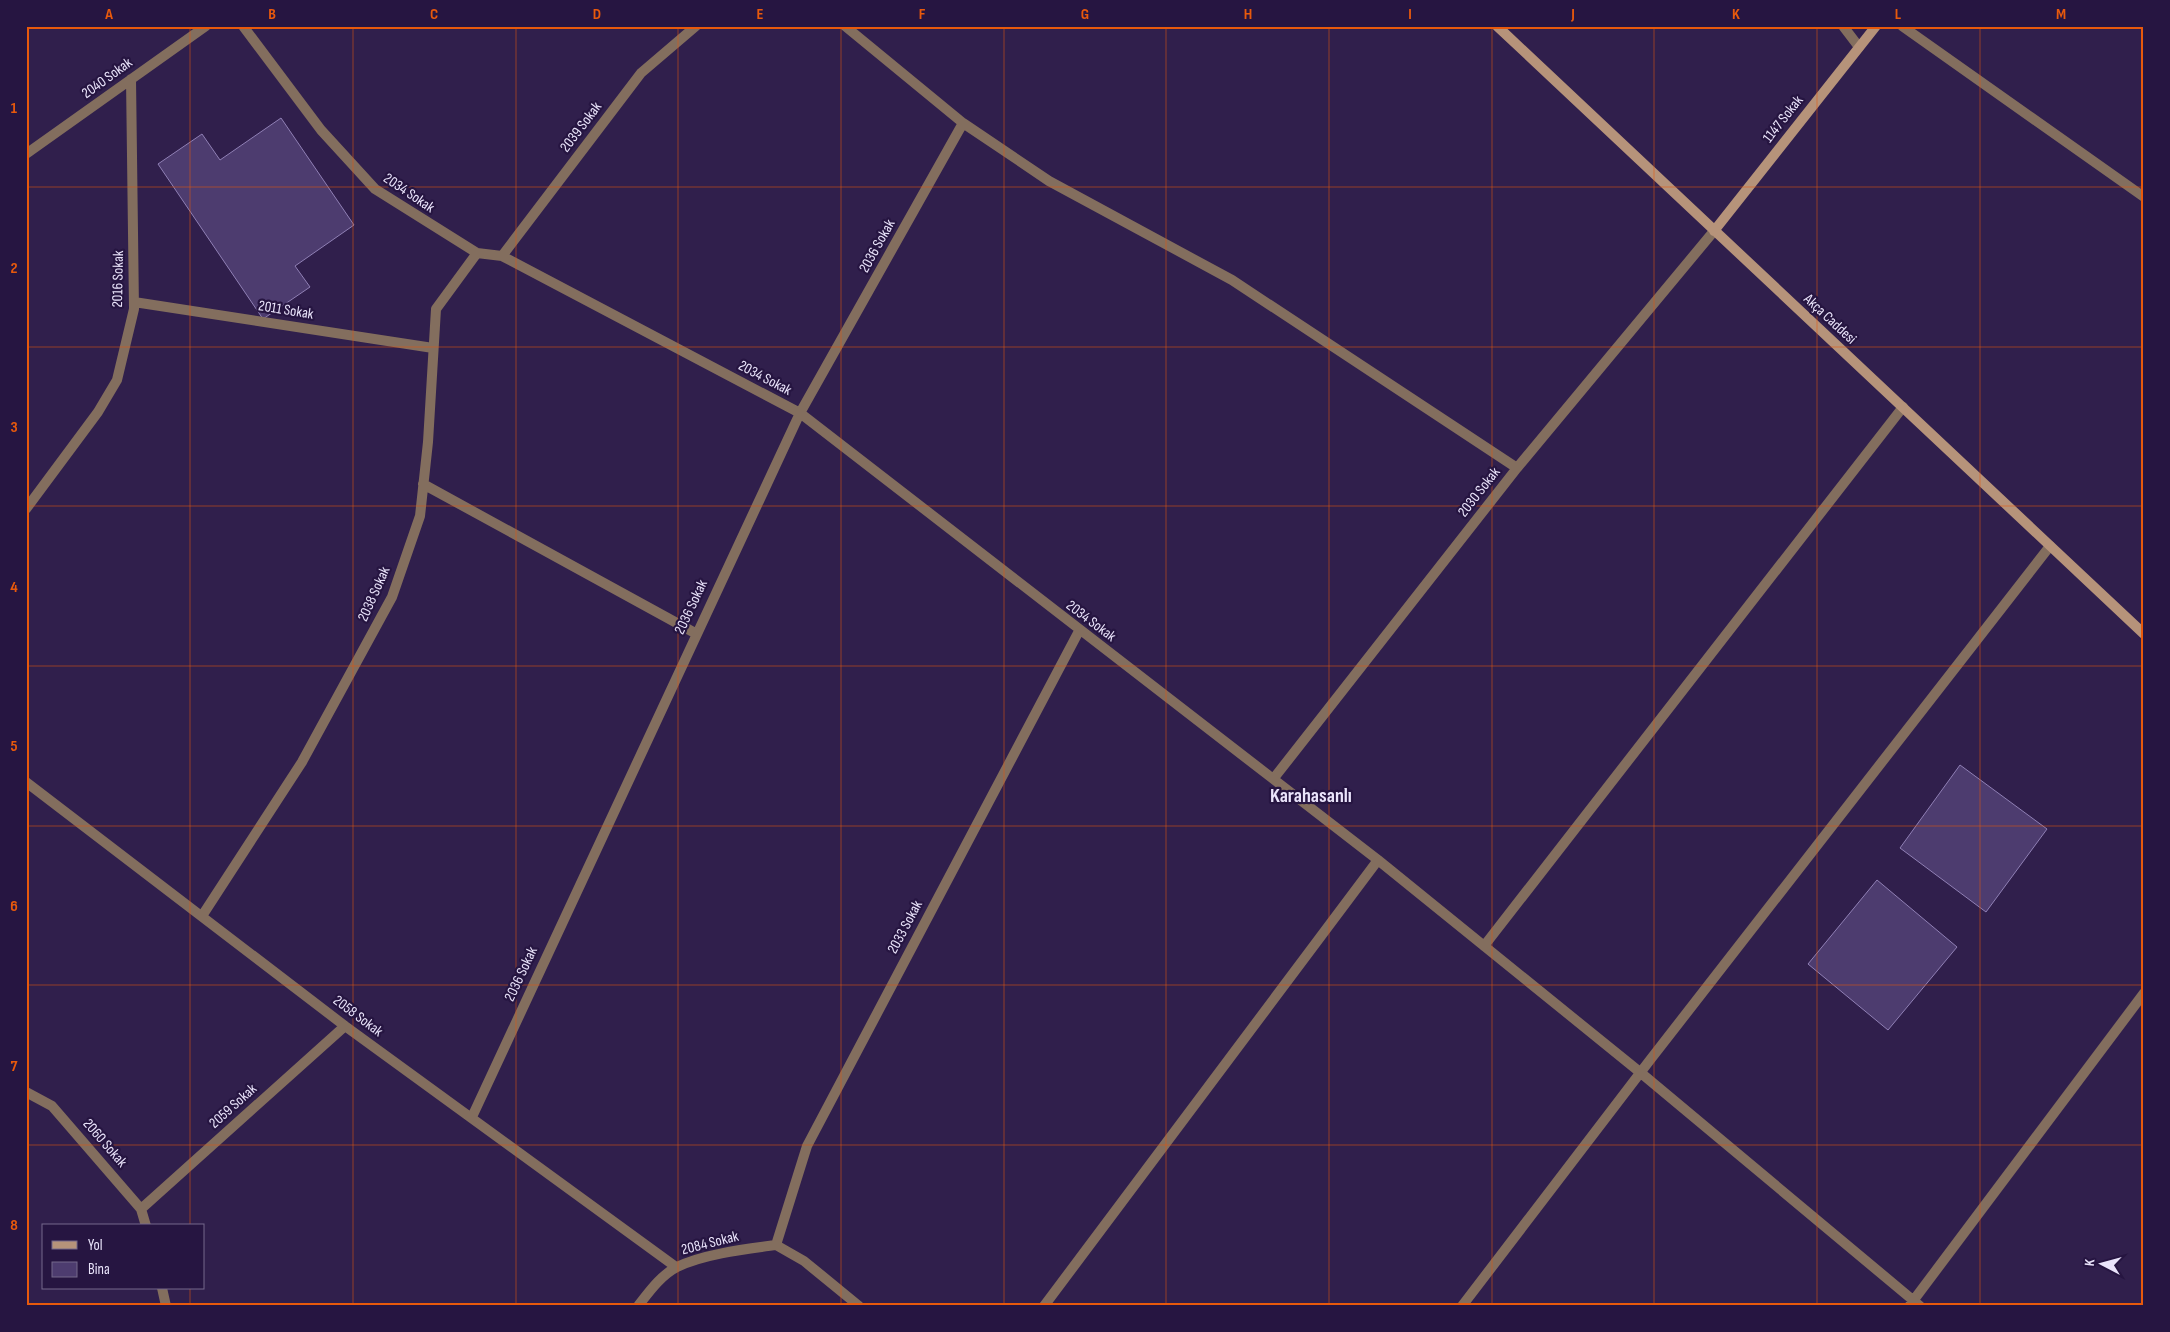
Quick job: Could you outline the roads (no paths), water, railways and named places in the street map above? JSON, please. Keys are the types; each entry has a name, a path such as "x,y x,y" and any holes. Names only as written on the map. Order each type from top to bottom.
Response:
{"street":[{"name":"2040 Sokak","path":"26,154 206,26"},
{"name":"2034 Sokak","path":"243,26 321,130 375,189 477,253 502,256 800,413 1378,860 1641,1073 1914,1304"},
{"name":"2039 Sokak","path":"502,256 641,73 696,26"},
{"path":"845,26 964,122 1049,181 1232,280 1516,468"},
{"name":"Akça Caddesi","path":"1497,26 2144,634"},
{"path":"1843,26 1859,47"},
{"name":"1147 Sokak","path":"1714,231 1876,26"},
{"path":"1902,26 2144,197"},
{"name":"2016 Sokak","path":"26,509 98,412 117,380 134,302 131,79"},
{"name":"2036 Sokak","path":"472,1116 695,633 800,413 964,122"},
{"name":"2030 Sokak","path":"1274,778 1516,468 1714,231"},
{"name":"2038 Sokak","path":"202,916 302,762 392,597 420,516 428,442 436,309 477,253"},
{"name":"2011 Sokak","path":"134,302 433,348"},
{"path":"1484,946 1903,407"},
{"path":"423,484 695,633"},
{"path":"1462,1306 2050,546"},
{"name":"2033 Sokak","path":"776,1245 807,1146 1079,630"},
{"name":"2058 Sokak","path":"26,782 346,1026 472,1116 676,1267"},
{"path":"1044,1306 1378,860"},
{"path":"1914,1304 2144,993"},
{"name":"2059 Sokak","path":"141,1209 346,1026"},
{"name":"2060 Sokak","path":"26,1092 52,1106 141,1209 145,1224"},
{"path":"776,1245 804,1261 859,1306"},
{"name":"2084 Sokak","path":"638,1306 656,1284 676,1267 735,1250 776,1245"},
{"path":"162,1290 166,1306"}],"district":[{"name":"Karahasanlı","path":"1311,796"}]}
